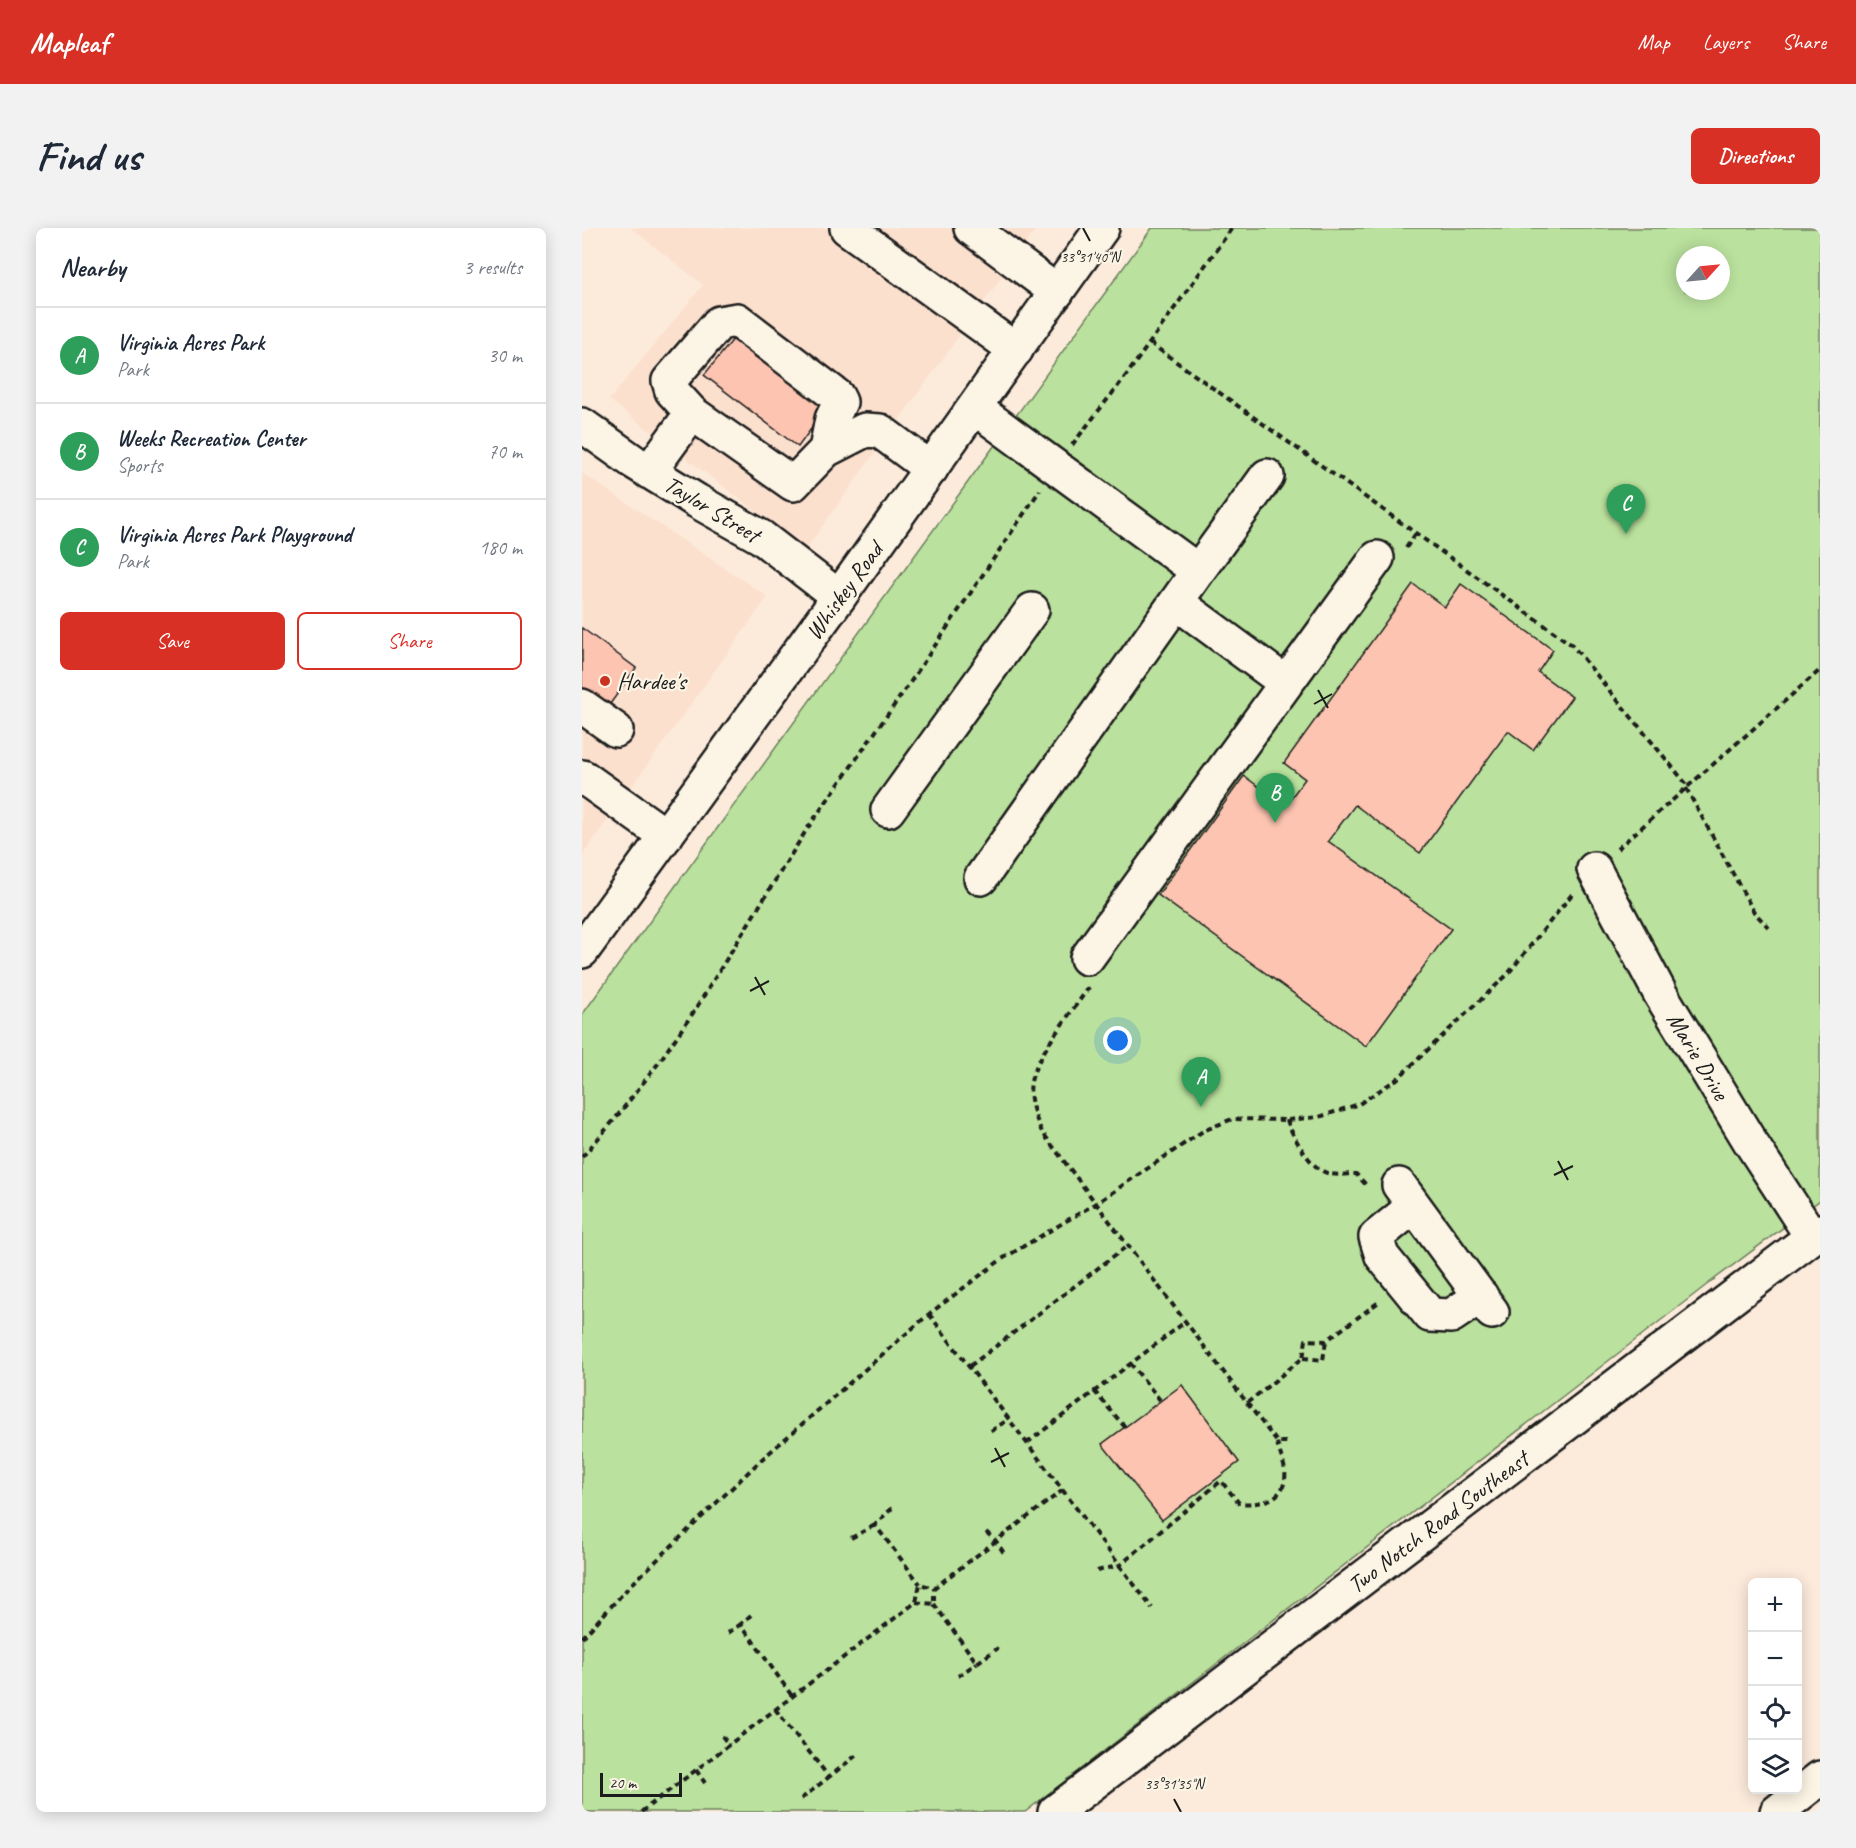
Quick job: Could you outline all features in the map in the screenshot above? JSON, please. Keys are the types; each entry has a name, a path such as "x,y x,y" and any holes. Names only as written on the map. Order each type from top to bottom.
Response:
{"street":[{"path":"847,228 1016,350"},
{"path":"971,228 1057,292"},
{"name":"Whiskey Road","path":"582,951 975,408 1102,228"},
{"path":"826,450 832,419 840,402 837,396 737,320 719,323 669,381 672,391 692,413 793,484 826,450 865,430 880,431 931,469"},
{"path":"975,408 1197,571"},
{"path":"650,472 692,413"},
{"name":"Taylor Street","path":"582,425 650,472 761,537 839,597"},
{"path":"981,878 1197,571 1267,476"},
{"path":"1090,971 1286,683 1390,555"},
{"path":"1176,602 1286,683"},
{"path":"888,810 1032,610"},
{"path":"582,706 616,730"},
{"path":"583,777 666,836"},
{"name":"Marie Drive","path":"1594,869 1660,995 1749,1140 1816,1234"},
{"path":"1406,1196 1486,1304 1451,1316 1430,1315 1382,1256 1376,1237 1406,1196"},
{"name":"Two Notch Road Southeast","path":"1055,1812 1816,1234"},
{"path":"1777,1812 1820,1778"}],"path":[{"path":"582,1157 657,1065 701,1000 807,829 907,687 1056,466 1150,343 1232,228"},
{"path":"1150,343 1572,645 1687,787 1754,912 1769,928"},
{"path":"1390,555 1416,533"},
{"path":"582,1638 629,1587 762,1459 929,1314 1002,1259 1095,1204 1203,1131 1232,1119 1319,1118 1359,1104 1397,1079 1507,975 1594,869 1820,670"},
{"path":"1090,971 1037,1066 1031,1082 1035,1115 1042,1132 1095,1204 1276,1442 1285,1480 1277,1494 1265,1503 1249,1504 1239,1503 1221,1481 1214,1484 1120,1565 1097,1571"},
{"path":"969,1366 1127,1246"},
{"path":"1247,1403 1302,1358 1306,1340 1326,1341 1387,1295"},
{"path":"929,1314 1152,1608"},
{"path":"1027,1443 1185,1322"},
{"path":"1302,1358 1323,1360 1326,1341"},
{"path":"1130,1364 1161,1400"},
{"path":"1094,1391 1125,1427"},
{"path":"991,1431 1009,1419"},
{"path":"1276,1442 1289,1442"},
{"path":"934,1588 1063,1490"},
{"path":"851,1538 875,1525 892,1508"},
{"path":"875,1525 920,1584 934,1588"},
{"path":"986,1532 1004,1553"},
{"path":"641,1812 915,1602 920,1584"},
{"path":"934,1588 934,1604 977,1663"},
{"path":"915,1602 934,1604"},
{"path":"728,1634 751,1615"},
{"path":"741,1624 792,1696"},
{"path":"958,1676 998,1648"},
{"path":"775,1709 829,1777"},
{"path":"722,1736 729,1745"},
{"path":"801,1799 858,1754"},
{"path":"696,1770 705,1783"}],"shaded area":[{"path":"631,228 1037,228 806,549 609,400 703,285"},
{"path":"582,473 768,597 582,856"}],"green space":[{"path":"1152,228 1820,228 1820,1200 1704,1287 1025,1812 582,1812 582,1015"}],"building":[{"path":"739,332 832,400 798,447 704,375"},
{"path":"1413,584 1445,607 1461,584 1553,650 1538,672 1572,697 1533,750 1508,731 1420,853 1355,805 1328,841 1451,929 1366,1046 1158,895 1244,776 1285,806 1305,779 1284,763"},
{"name":"Hardee's","path":"582,628 636,668 605,711 582,693"},
{"path":"1182,1385 1239,1462 1162,1520 1102,1444"}],"place":[{"name":"Virginia Acres Park Playground","path":"1626,534"},
{"name":"Hardee's","path":"605,681"},
{"name":"Weeks Recreation Center","path":"1275,823"},
{"name":"Virginia Acres Park","path":"1201,1107"}]}
